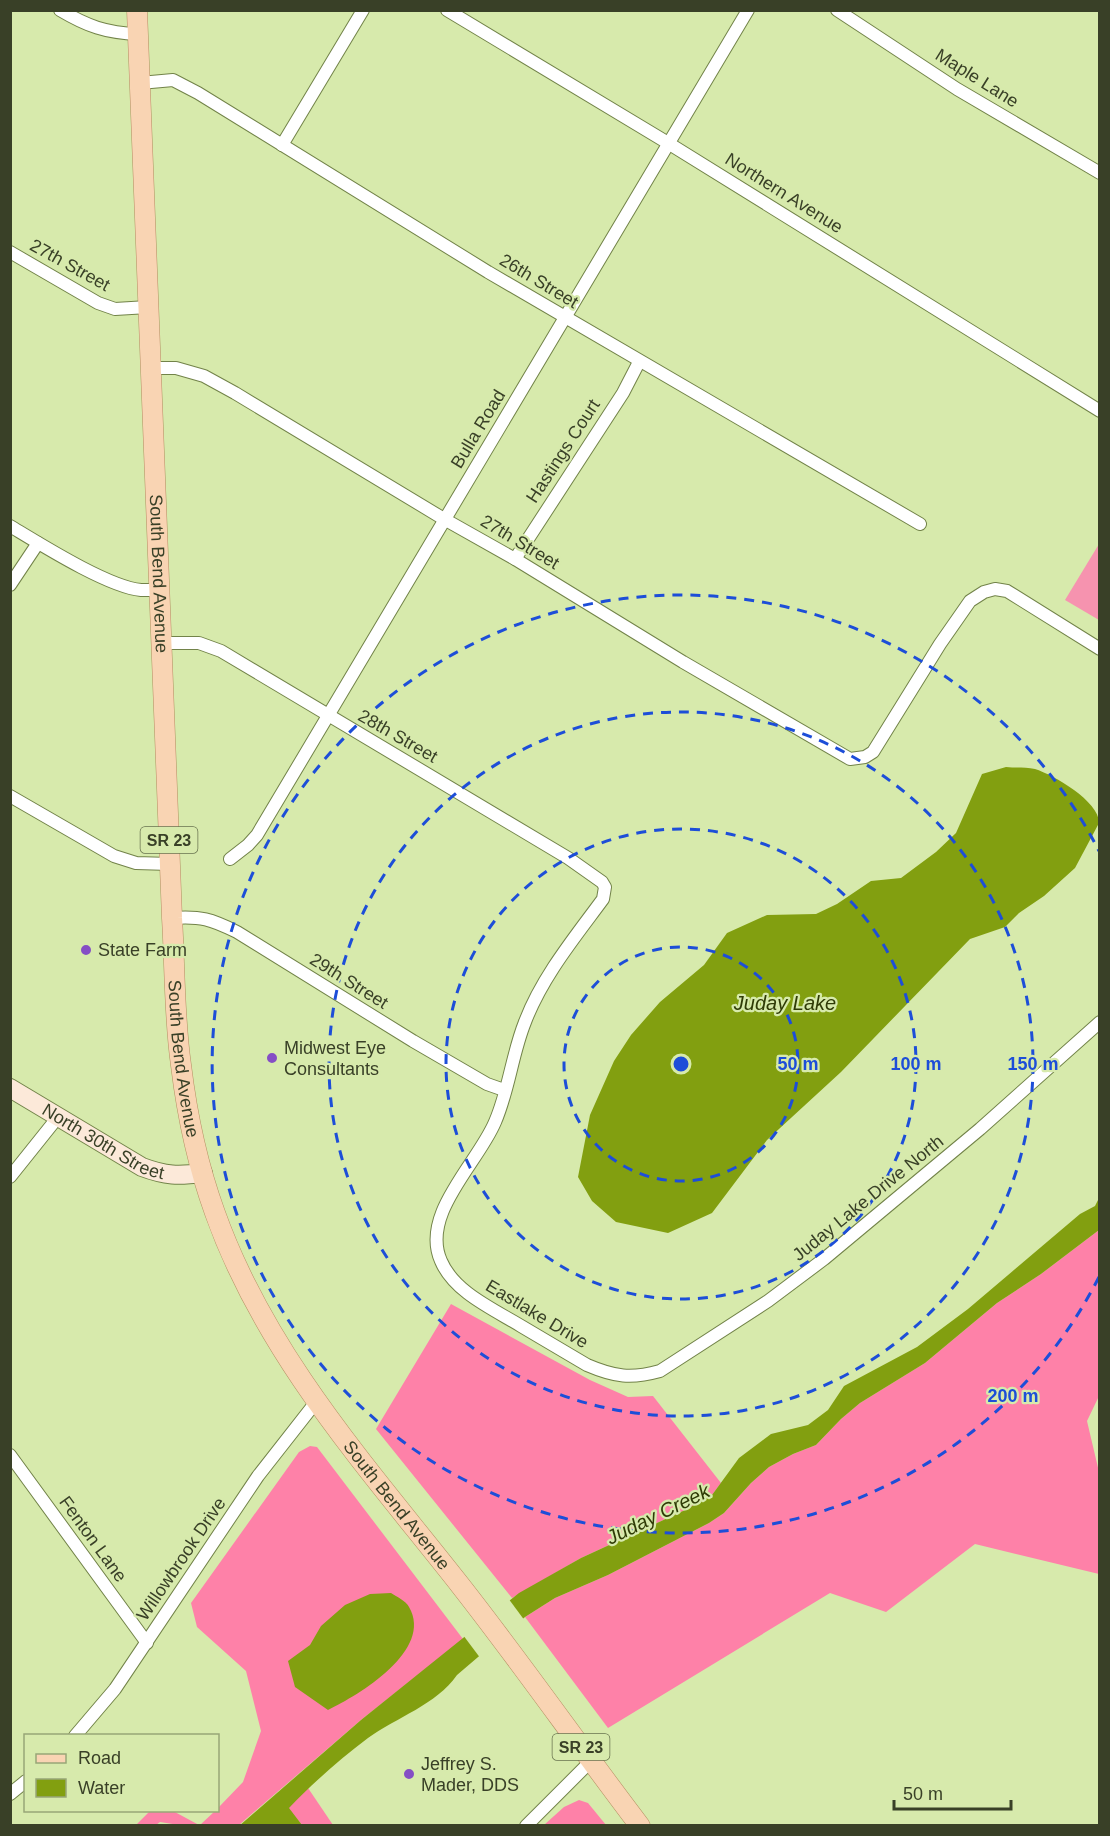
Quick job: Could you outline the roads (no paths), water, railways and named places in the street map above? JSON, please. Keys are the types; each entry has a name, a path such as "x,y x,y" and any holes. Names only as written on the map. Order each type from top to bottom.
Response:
{"main road":[{"name":"South Bend Avenue","path":"137,10 172,918 180,1062 188,1111 203,1173 214,1211 234,1262 268,1329 316,1402 463,1588 640,1826"}],"street":[{"path":"60,10 98,29 115,33 138,34"},
{"path":"282,145 363,10"},
{"name":"Northern Avenue","path":"447,10 668,143 1100,411"},
{"name":"Bulla Road","path":"231,859 249,845 257,835 329,717 444,519 748,10"},
{"name":"Maple Lane","path":"837,10 957,88 1100,173"},
{"name":"26th Street","path":"140,83 173,80 198,93 565,318 920,525"},
{"name":"27th Street","path":"10,252 98,303 115,309 148,307"},
{"name":"Hastings Court","path":"515,558 623,393 639,362"},
{"name":"27th Street","path":"151,368 176,368 204,376 444,519 515,558 683,662 844,757 856,760 873,752 940,644 970,601 977,596 995,589 1007,591 1100,649"},
{"path":"10,526 38,543 117,583 139,590 160,590"},
{"path":"10,585 38,543"},
{"name":"28th Street","path":"161,643 199,643 221,651 568,858 599,879 605,887 603,899 535,999 525,1022 504,1090"},
{"path":"10,796 114,856 136,863 170,864"},
{"name":"29th Street","path":"172,918 196,916 216,921 413,1041 487,1084 504,1090"},
{"name":"Juday Lake Drive North","path":"642,1377 660,1371 717,1336 824,1259 980,1129 1100,1022"},
{"name":"North 30th Street","path":"10,1088 142,1167 163,1174 179,1176 203,1173"},
{"name":"Eastlake Drive","path":"504,1090 496,1120 487,1139 443,1209 437,1226 437,1248 441,1262 450,1276 477,1299 587,1365 607,1374 642,1377"},
{"path":"10,1177 58,1117"},
{"name":"Willowbrook Drive","path":"77,1734 115,1689 258,1476 316,1402"},
{"name":"Fenton Lane","path":"10,1455 147,1643"},
{"path":"526,1826 591,1761"},
{"path":"10,1794 24,1782"}],"water":[{"name":"Juday Lake","path":"1006,767 1032,768 1043,772 1074,790 1092,807 1099,823 1075,868 1005,927 970,939 841,1072 767,1140 712,1213 668,1233 616,1222 592,1201 578,1177 590,1115 614,1061 631,1035 660,1002 704,965 727,933 767,915 816,914 837,904 871,881 901,878 936,852 956,833 982,774"},
{"path":"1099,1198 1099,1230 1041,1274 997,1303 925,1363 860,1403 816,1445 769,1467 724,1513 709,1523 608,1575 555,1598 525,1617 457,1675 438,1695 379,1730 358,1746 289,1808 302,1825 239,1826 361,1720 519,1593 581,1558 683,1511 712,1495 739,1458 771,1434 808,1425 828,1410 844,1386 917,1347 968,1309 1080,1214 1095,1206"},
{"path":"391,1593 408,1605 414,1623 411,1639 403,1655 390,1669 357,1694 328,1710 295,1687 288,1661 310,1645 321,1626 345,1605 370,1594"}],"place":[{"name":"State Farm","path":"86,950"},
{"name":"Midwest Eye Consultants","path":"272,1058"},
{"name":"Jeffrey S. Mader, DDS","path":"409,1774"}],"water label":[{"name":"Juday Creek","path":"658,1514"}]}
